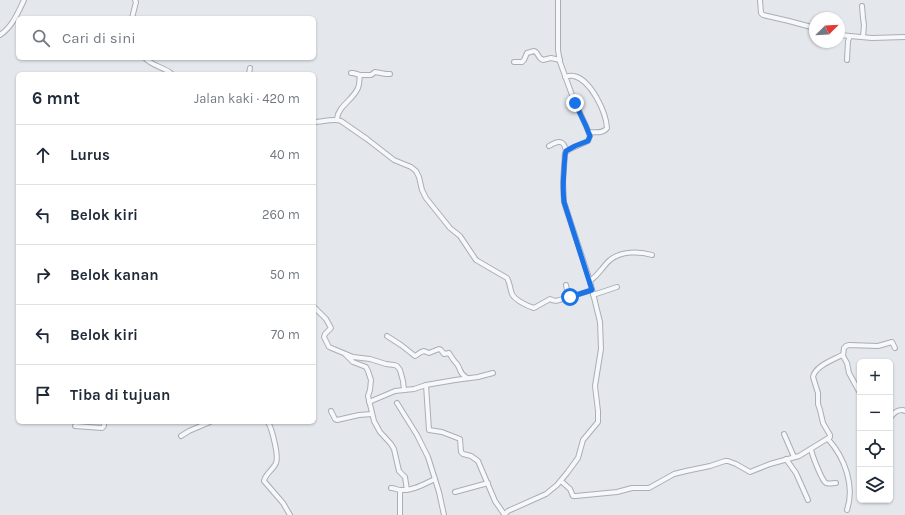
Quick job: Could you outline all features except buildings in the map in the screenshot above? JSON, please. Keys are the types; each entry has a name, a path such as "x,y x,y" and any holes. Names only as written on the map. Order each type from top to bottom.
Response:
{"street":[{"path":"0,36 10,26 24,0"},
{"path":"132,16 136,2 135,0"},
{"path":"558,0 558,50 560,60 573,99 590,136 588,141 566,151"},
{"path":"760,0 761,12 763,15 809,26"},
{"path":"862,6 864,25 863,37"},
{"path":"845,36 872,38 905,37"},
{"path":"847,60 848,40 850,36"},
{"path":"514,62 522,62 527,53 534,51 543,60 551,58 560,60"},
{"path":"147,60 169,72"},
{"path":"351,73 360,75 371,75 375,72 390,74"},
{"path":"337,119 339,112 358,87 360,75"},
{"path":"565,77 574,76 589,86 601,106 606,119 607,128 602,132 589,132"},
{"path":"316,122 337,119 341,120 394,160 411,167 416,171 423,194 430,203 450,228 460,236 476,260 507,278 512,294 519,302 534,308 549,299 555,301 562,300 569,296 570,297 592,290"},
{"path":"426,385 429,430 442,432 460,439 461,452 471,456 480,464 496,501 504,514 516,506 546,494 561,481 578,458 583,440 598,422 595,386 600,358 600,322 590,281 564,202 563,182 566,151 561,142 557,142 550,146"},
{"path":"590,281 611,259 631,252 652,255"},
{"path":"566,285 569,296"},
{"path":"593,296 617,287"},
{"path":"316,309 326,319 332,328 324,336 324,339 329,347 352,357 370,359 386,364 394,364 400,370 404,390"},
{"path":"387,336 415,356 423,351 429,353 439,349 444,354 449,353 459,367 461,374 467,379"},
{"path":"857,388 849,374 847,363 843,356 844,348 846,346 878,346 892,342 895,348"},
{"path":"345,354 354,362 366,368 368,371 371,380 368,396 372,414 380,432 394,449 400,471 405,477 407,490"},
{"path":"561,481 570,490 573,496 617,492 632,488 650,488 674,474 725,461 736,464 750,472 804,453 830,438 830,435 823,423 818,404 818,393 813,375 825,363 842,355 843,356"},
{"path":"370,402 395,391 414,389 426,385 467,379 493,373"},
{"path":"397,403 425,449 439,492 444,515"},
{"path":"893,414 899,410 905,411"},
{"path":"331,412 337,420 372,414"},
{"path":"75,426 102,428 104,424"},
{"path":"181,436 186,432 204,424"},
{"path":"269,424 274,443 276,462 264,478 264,482 283,503 290,515"},
{"path":"784,434 794,457"},
{"path":"828,439 841,459 848,477 850,493 847,510"},
{"path":"810,449 824,481 827,483 836,483"},
{"path":"786,459 796,473 808,500"},
{"path":"391,488 407,490 435,480"},
{"path":"454,492 488,483"},
{"path":"400,490 400,515"}],"route":[{"path":"570,297 592,290 564,202 563,192 566,151 588,141 590,138 575,103"}]}
